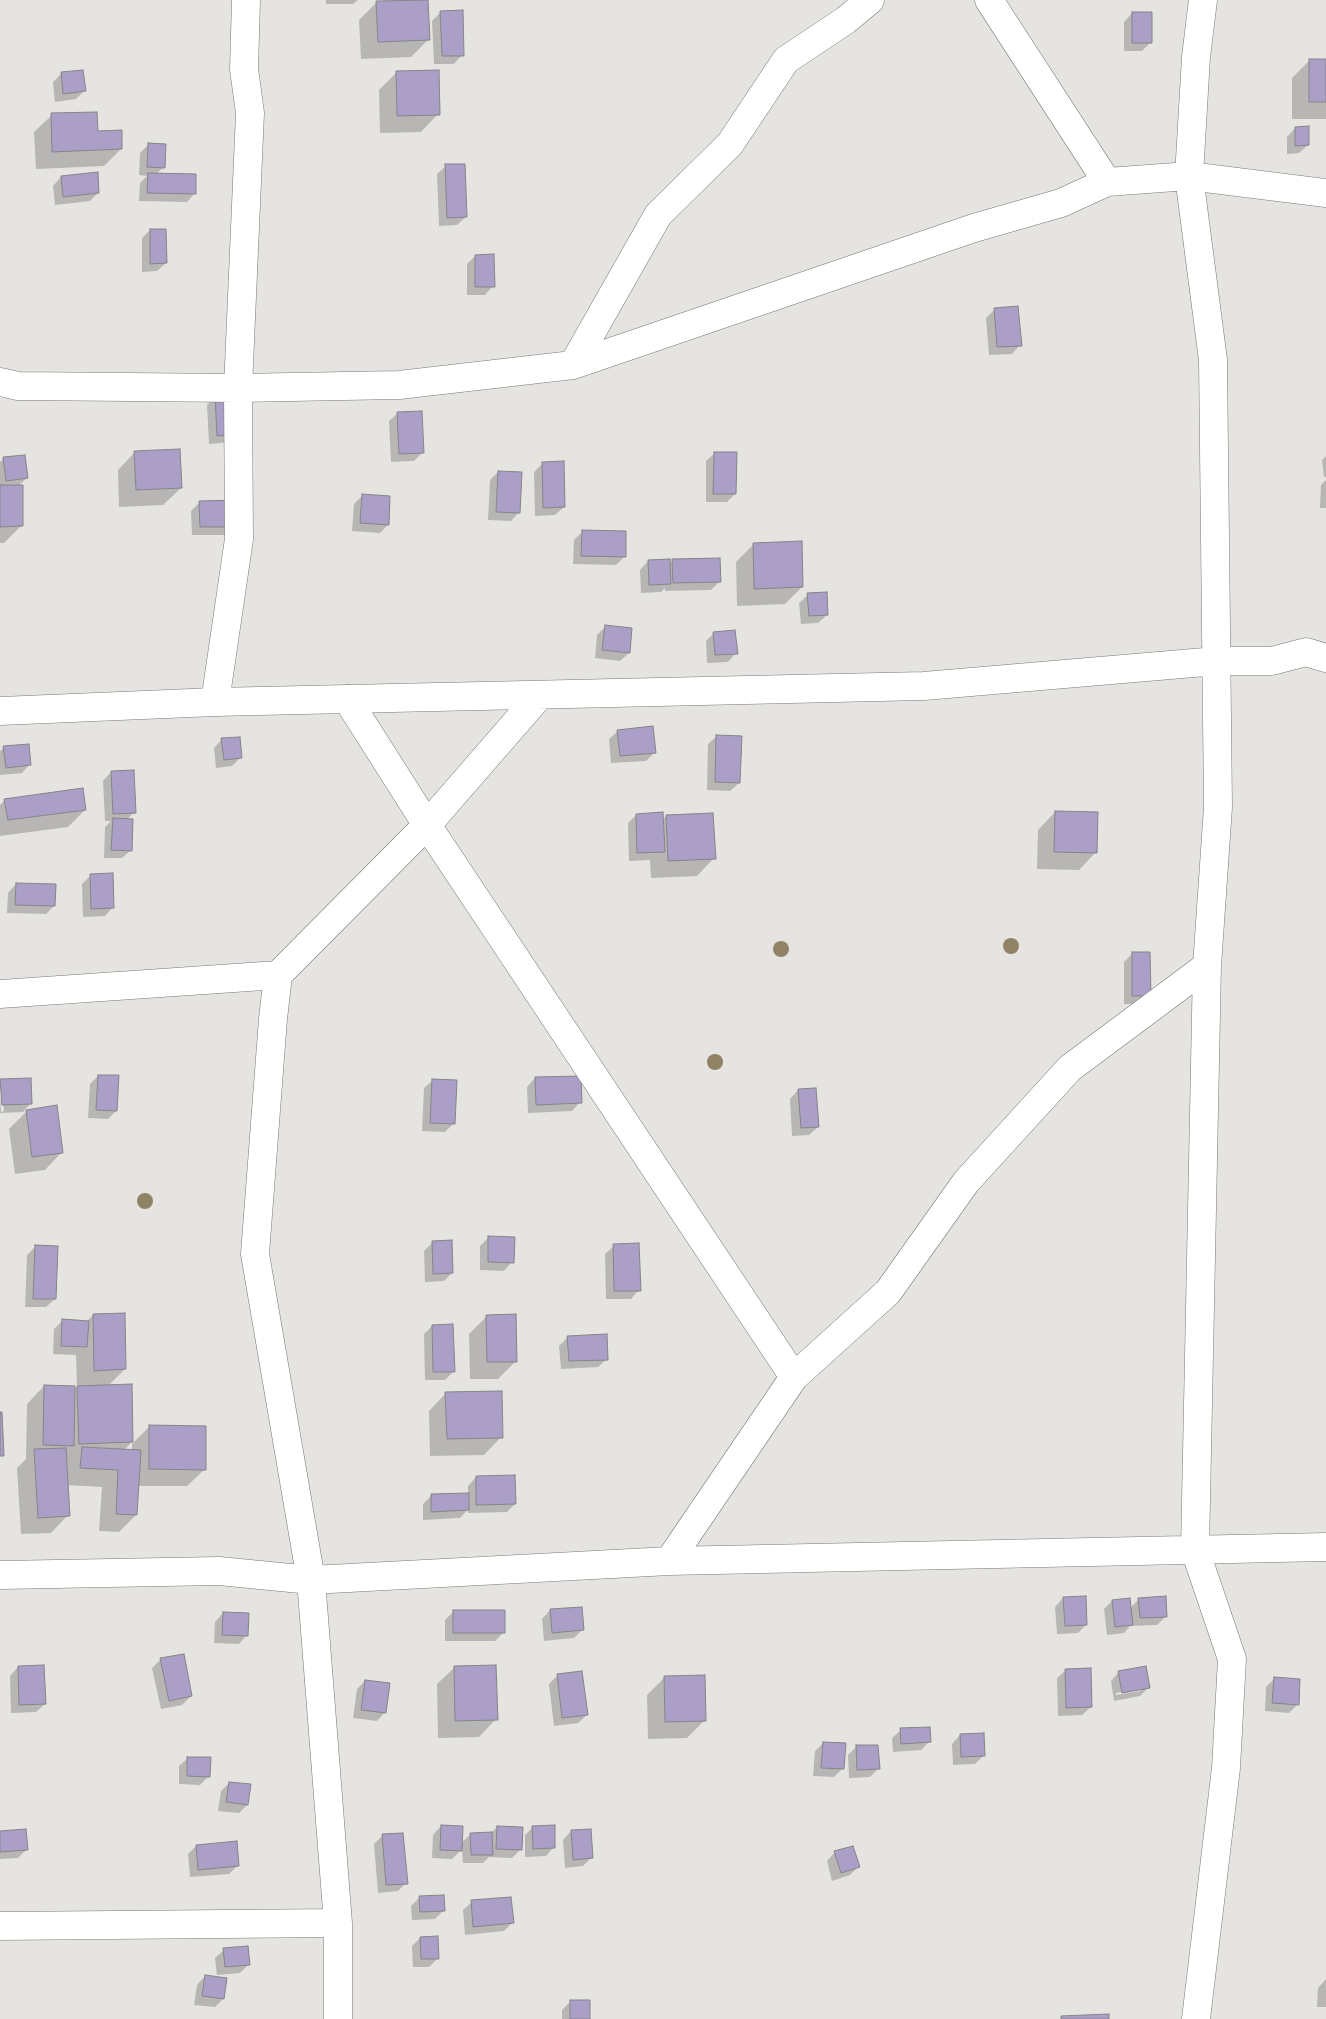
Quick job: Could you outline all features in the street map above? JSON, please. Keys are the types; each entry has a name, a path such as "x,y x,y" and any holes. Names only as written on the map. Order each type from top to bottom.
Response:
{"street":[{"path":"215,702 239,539 238,388 250,113 244,69 246,0"},
{"path":"573,365 658,215 730,144 786,60 846,20 870,0"},
{"path":"989,0 1107,182"},
{"path":"1196,2019 1226,1768 1232,1659 1195,1550 1207,966 1218,806 1214,360 1189,176 1196,57 1203,0"},
{"path":"0,382 18,386 238,388 399,385 573,365 974,228 1061,203 1107,182 1189,176 1326,193"},
{"path":"0,711 215,702 924,686 1218,661 1272,661 1306,652 1326,658"},
{"path":"338,2019 338,1924 311,1580 255,1254 278,975 426,825 540,695"},
{"path":"347,700 426,825 794,1378"},
{"path":"669,1561 794,1378 888,1292 966,1182 1070,1068 1207,966"},
{"path":"0,994 278,975"},
{"path":"0,1575 219,1571 311,1580 669,1561 1326,1547"},
{"path":"0,1926 338,1924"}],"building":[{"path":"428,0 430,40 378,42 376,1"},
{"path":"463,10 464,56 442,56 440,11"},
{"path":"1132,12 1152,12 1152,43 1132,43"},
{"path":"1309,59 1326,59 1326,102 1309,102"},
{"path":"83,70 86,91 63,94 61,72"},
{"path":"439,70 440,115 397,116 396,71"},
{"path":"97,112 98,131 122,130 122,149 52,152 51,113"},
{"path":"1309,126 1309,145 1295,146 1295,127"},
{"path":"148,143 166,144 165,168 147,167"},
{"path":"445,164 465,164 467,217 447,218"},
{"path":"98,172 99,193 63,197 61,176"},
{"path":"148,173 196,174 196,194 147,193"},
{"path":"150,229 166,229 167,263 150,264"},
{"path":"494,254 495,287 475,287 475,255"},
{"path":"1018,306 1022,346 997,347 994,308"},
{"path":"237,394 240,434 217,436 215,395"},
{"path":"422,411 424,453 399,454 397,412"},
{"path":"180,449 182,488 136,490 134,451"},
{"path":"714,452 737,452 736,494 713,494"},
{"path":"25,455 28,478 6,481 3,457"},
{"path":"564,461 565,507 543,508 542,462"},
{"path":"498,471 522,472 520,513 496,512"},
{"path":"0,485 23,485 23,526 0,527"},
{"path":"362,494 390,496 389,525 360,523"},
{"path":"237,500 238,527 200,527 199,501"},
{"path":"582,530 626,531 626,557 581,556"},
{"path":"802,541 803,587 754,589 753,543"},
{"path":"720,558 721,582 673,583 672,559"},
{"path":"670,559 671,584 649,585 648,560"},
{"path":"827,592 828,615 809,616 807,593"},
{"path":"605,625 632,628 630,653 602,650"},
{"path":"735,630 738,654 715,655 713,632"},
{"path":"653,726 656,753 620,756 617,730"},
{"path":"716,735 742,736 740,783 715,782"},
{"path":"240,737 242,758 224,760 221,738"},
{"path":"29,744 31,765 6,768 3,746"},
{"path":"134,770 136,813 113,814 111,771"},
{"path":"83,788 86,810 8,820 4,799"},
{"path":"1055,811 1098,812 1097,853 1054,852"},
{"path":"663,812 665,852 637,853 636,814"},
{"path":"713,813 716,859 668,861 666,815"},
{"path":"113,818 133,819 132,851 111,850"},
{"path":"113,873 114,908 91,909 90,874"},
{"path":"16,883 56,884 55,906 15,905"},
{"path":"1132,952 1150,952 1151,996 1132,996"},
{"path":"98,1075 119,1075 117,1111 96,1110"},
{"path":"581,1076 582,1103 536,1105 535,1077"},
{"path":"31,1078 32,1104 2,1105 0,1079"},
{"path":"432,1079 457,1080 455,1124 430,1123"},
{"path":"816,1088 819,1127 801,1128 798,1089"},
{"path":"57,1105 63,1153 32,1157 26,1110"},
{"path":"488,1236 515,1237 514,1263 488,1262"},
{"path":"452,1240 453,1273 433,1274 432,1241"},
{"path":"639,1243 641,1291 614,1291 613,1244"},
{"path":"35,1245 58,1246 56,1299 33,1299"},
{"path":"125,1313 126,1369 94,1371 93,1314"},
{"path":"516,1314 517,1362 487,1362 486,1315"},
{"path":"62,1319 89,1321 87,1347 61,1346"},
{"path":"453,1324 455,1372 433,1372 432,1325"},
{"path":"607,1334 608,1360 569,1361 567,1336"},
{"path":"132,1384 133,1442 79,1444 77,1386"},
{"path":"44,1385 75,1386 74,1446 43,1445"},
{"path":"502,1391 503,1438 447,1439 445,1392"},
{"path":"0,1412 2,1412 4,1456 0,1456"},
{"path":"149,1425 206,1426 206,1470 149,1469"},
{"path":"82,1447 141,1450 137,1515 116,1514 118,1470 80,1468"},
{"path":"66,1448 70,1516 38,1518 34,1449"},
{"path":"515,1475 516,1504 476,1505 476,1476"},
{"path":"469,1493 469,1510 431,1512 431,1494"},
{"path":"1086,1596 1087,1625 1065,1626 1063,1597"},
{"path":"1166,1596 1167,1617 1140,1618 1138,1598"},
{"path":"1130,1598 1133,1625 1115,1627 1112,1600"},
{"path":"582,1607 584,1630 552,1633 550,1609"},
{"path":"453,1610 505,1610 505,1633 453,1633"},
{"path":"223,1612 249,1613 248,1636 222,1635"},
{"path":"184,1654 192,1696 169,1701 160,1658"},
{"path":"44,1665 46,1704 19,1705 18,1666"},
{"path":"496,1665 498,1720 455,1721 454,1666"},
{"path":"1146,1666 1150,1688 1122,1693 1118,1671"},
{"path":"1091,1668 1092,1707 1066,1708 1065,1669"},
{"path":"582,1671 588,1715 562,1718 557,1674"},
{"path":"705,1675 706,1721 665,1722 664,1676"},
{"path":"1274,1677 1300,1679 1299,1705 1272,1703"},
{"path":"365,1680 390,1683 386,1713 361,1710"},
{"path":"930,1727 931,1742 901,1744 900,1728"},
{"path":"984,1733 985,1756 961,1757 960,1734"},
{"path":"823,1742 846,1743 844,1769 821,1768"},
{"path":"856,1745 878,1745 880,1769 857,1770"},
{"path":"187,1757 211,1757 210,1777 187,1776"},
{"path":"229,1782 251,1784 248,1805 226,1802"},
{"path":"441,1825 463,1826 462,1851 440,1850"},
{"path":"555,1825 555,1848 533,1849 532,1826"},
{"path":"497,1826 523,1827 522,1850 496,1849"},
{"path":"26,1829 28,1850 0,1852 0,1831"},
{"path":"591,1829 593,1858 573,1860 571,1830"},
{"path":"492,1832 493,1855 471,1855 470,1833"},
{"path":"403,1833 408,1884 386,1885 382,1834"},
{"path":"237,1841 239,1866 198,1870 196,1845"},
{"path":"853,1846 860,1867 841,1873 834,1851"},
{"path":"444,1895 445,1911 420,1912 419,1896"},
{"path":"511,1897 514,1923 473,1927 471,1900"},
{"path":"438,1936 439,1959 421,1959 420,1937"},
{"path":"248,1946 250,1965 225,1967 223,1948"},
{"path":"205,1975 227,1978 224,1999 202,1996"},
{"path":"570,2000 590,2000 590,2019 570,2019"},
{"path":"1109,2014 1109,2019 1061,2019 1061,2016"}]}
